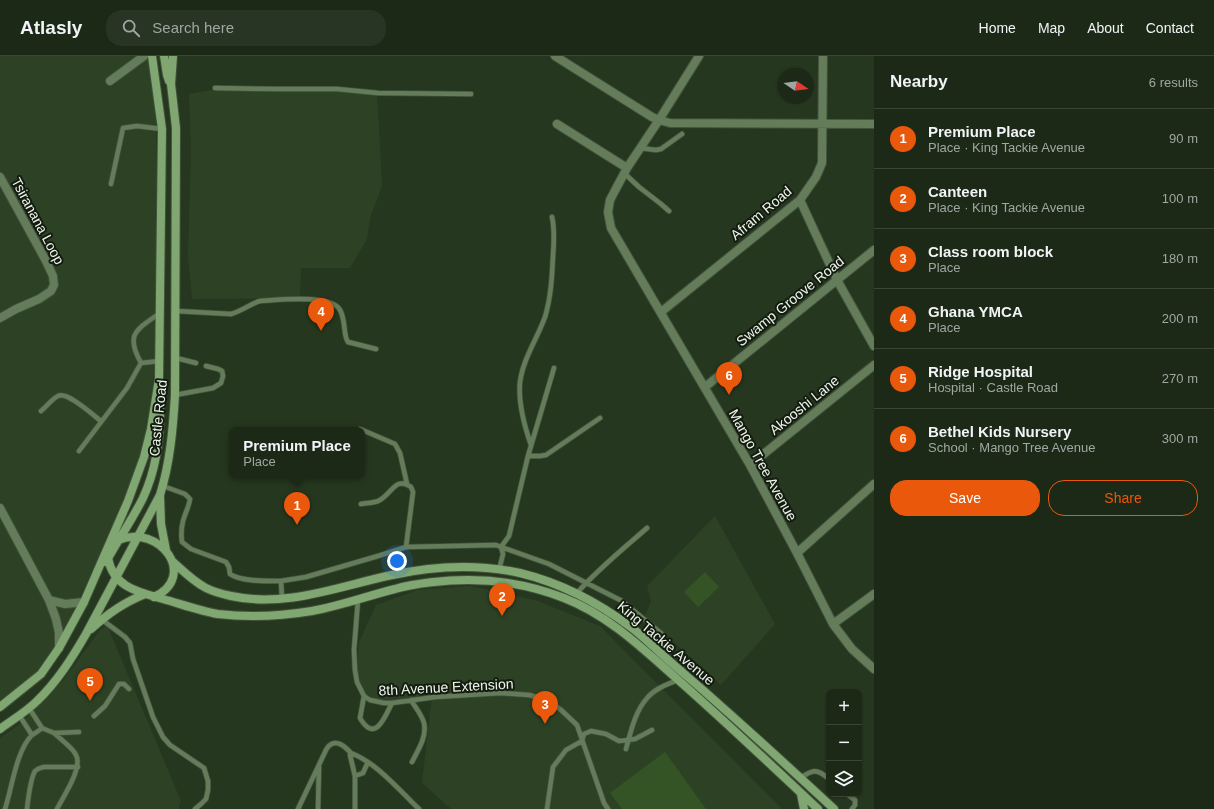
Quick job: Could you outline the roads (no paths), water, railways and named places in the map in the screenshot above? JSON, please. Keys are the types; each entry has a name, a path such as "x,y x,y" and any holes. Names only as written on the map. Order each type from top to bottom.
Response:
{"main road":[{"name":"Castle Road","path":"0,707 41,674 59,648 84,602 128,501 139,470 154,414 160,362 162,129 152,56"},
{"path":"164,56 167,75 171,84"},
{"name":"Castle Road","path":"0,729 29,708 52,686 73,656 160,495 163,486 172,437 176,358 176,128 171,84 173,56"},
{"path":"89,592 146,490 153,466 158,437 160,410 159,379"},
{"path":"108,558 109,566 115,577 130,589 154,597 162,593 172,580 174,570 173,562 166,550 161,524 160,495"},
{"path":"118,540 137,537 147,538 166,550"},
{"name":"King Tackie Avenue","path":"173,562 205,588 243,599 298,598 392,574 436,568 487,568 520,573 548,581 577,593 633,628 834,809"},
{"name":"King Tackie Avenue","path":"154,597 218,614 256,616 286,615 313,611 358,600 397,588 431,583 467,580 502,582 535,588 565,598 593,612 617,627 678,680 818,809"},
{"path":"86,634 108,613 146,594"},
{"path":"801,793 804,809"}],"street":[{"path":"110,81 144,56"},
{"path":"556,56 652,117 670,123 874,124"},
{"name":"Mango Tree Avenue","path":"699,56 626,170 610,200 608,212 611,228 750,465 833,624 852,649 874,669"},
{"name":"Afram Road","path":"661,312 800,200 816,177 822,163 823,56"},
{"path":"557,124 626,170"},
{"name":"Tsiranana Loop","path":"0,177 46,261 53,276 54,286 51,291 39,299 0,318"},
{"path":"800,200 838,280 874,346"},
{"name":"Swamp Groove Road","path":"704,387 874,250"},
{"name":"Akooshi Lane","path":"750,465 874,365"},
{"path":"797,553 874,484"},
{"path":"0,508 49,600 59,633 59,648"},
{"path":"833,624 874,594"},
{"path":"49,600 65,604 84,602"}],"lane":[{"path":"215,88 337,89 378,93 471,94"},
{"path":"111,184 123,128 137,126 162,129"},
{"path":"640,148 656,150 661,149 682,134"},
{"path":"626,170 639,187 669,211"},
{"path":"531,445 522,413 520,383 523,367 544,317 550,297 554,232 552,217"},
{"path":"176,311 231,314 239,312 255,302 260,301 316,299 333,303 340,308 343,317 346,339 348,342 376,349"},
{"path":"141,363 135,352 134,339 136,332 141,326 160,313"},
{"path":"176,358 196,363"},
{"path":"141,363 160,362"},
{"path":"79,451 127,388 141,363"},
{"path":"175,395 214,388 222,383 222,371 206,366"},
{"path":"501,547 509,536 528,456 554,368"},
{"path":"41,411 58,396 63,395 70,397 101,421"},
{"path":"528,456 546,455 600,418"},
{"path":"365,431 395,444 400,453 407,484"},
{"path":"361,504 378,501 387,495 397,484 407,484 411,487 413,492 406,547"},
{"path":"163,486 185,494 190,498 190,505 183,521 181,532 182,542 190,549 226,562 229,567 230,574 236,578 281,581 306,577 406,547 496,545 549,564 622,601 662,634"},
{"path":"577,593 586,583 647,528"},
{"path":"499,570 503,554 501,547"},
{"path":"281,581 282,599"},
{"name":"8th Avenue Extension","path":"358,600 354,650 355,670 357,682 364,696 376,702 392,703 435,697 501,693 530,695 547,700 560,709 577,725 604,803 608,809"},
{"path":"101,619 125,637 130,643 133,659 153,717 163,737 170,745 204,768 208,781 208,790 206,798 202,804 195,809"},
{"path":"626,749 636,716 648,696 661,687 678,680"},
{"path":"94,716 105,706 119,684 124,684 129,689"},
{"path":"364,696 360,718 366,726 371,728 376,728 379,726 392,703"},
{"path":"411,700 422,718 424,728 422,741 412,762"},
{"path":"29,708 42,728 54,733 76,754 78,767 57,809"},
{"path":"19,715 32,735"},
{"path":"5,809 19,757 24,745 32,735 42,728"},
{"path":"547,809 552,767 566,750 582,741 584,734 591,731 606,734 619,741 635,739 652,730"},
{"path":"54,733 79,732"},
{"path":"298,809 326,750 330,745 336,743 340,744 351,753 368,762 377,769 419,809"},
{"path":"351,753 350,755 355,776 355,809"},
{"path":"355,776 363,773 368,762"},
{"path":"318,809 319,764"},
{"path":"27,809 33,778 38,768 78,767"},
{"path":"800,778 811,771 822,772 826,776"},
{"path":"852,797 855,800 855,805 852,809"}],"place":[{"name":"Ghana YMCA","path":"321,331"},
{"name":"Bethel Kids Nursery","path":"729,395"},
{"name":"Premium Place","path":"297,525"},
{"name":"Canteen","path":"502,616"},
{"name":"Ridge Hospital","path":"90,701"},
{"name":"Class room block","path":"545,724"}]}
